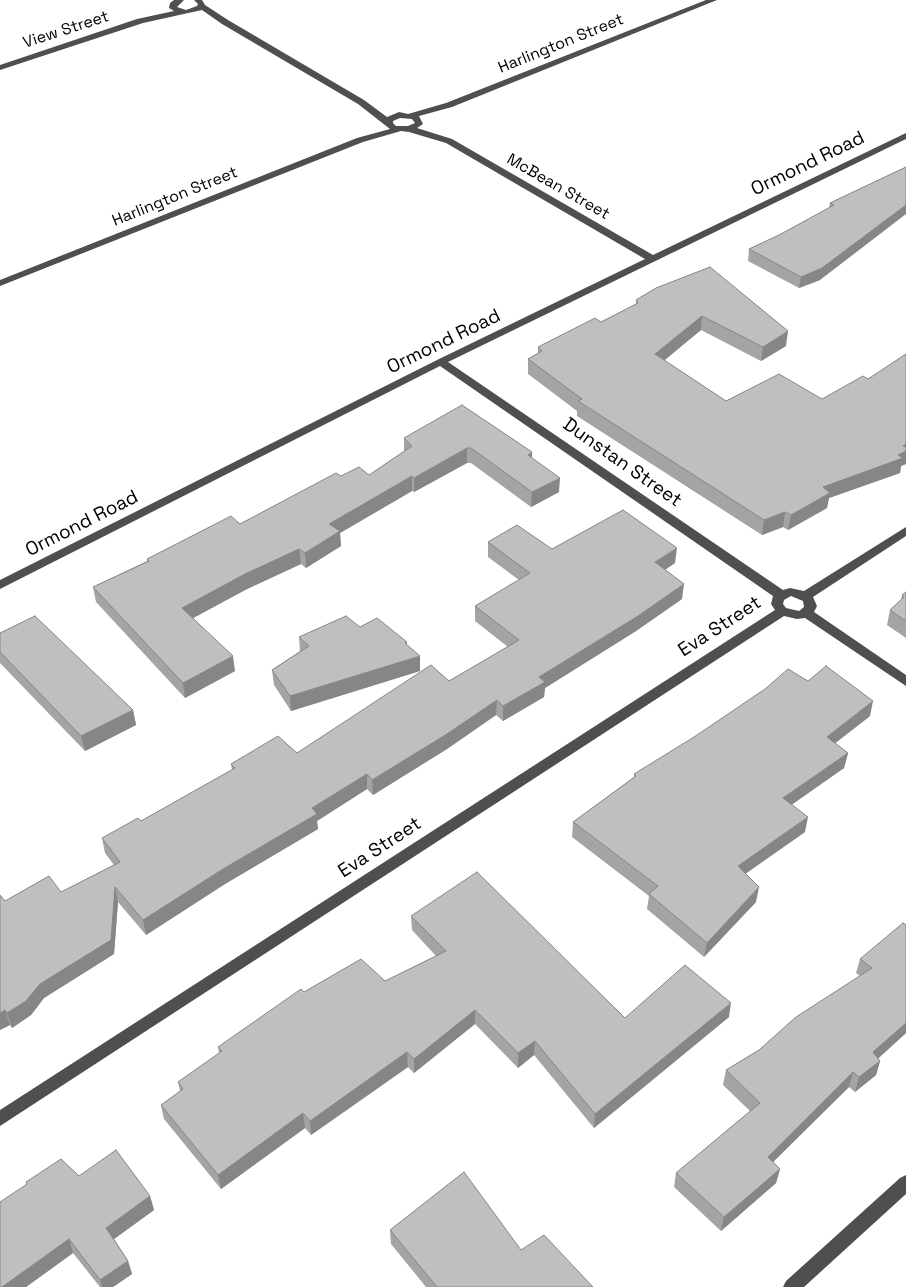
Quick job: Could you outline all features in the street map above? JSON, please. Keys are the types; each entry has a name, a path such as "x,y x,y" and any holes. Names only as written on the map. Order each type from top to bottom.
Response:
{"street":[{"path":"193,11 200,3 211,0"},
{"name":"Harlington Street","path":"360,140 391,121 449,104 713,0"},
{"path":"173,3 175,9 193,11 225,22"},
{"name":"View Street","path":"140,21 173,3"},
{"path":"200,3 225,22 391,121 398,129"},
{"name":"View Street","path":"0,68 140,21 182,11"},
{"name":"Harlington Street","path":"410,129 417,126 419,121 435,114 449,104"},
{"name":"McBean Street","path":"411,115 438,131 449,141 652,259"},
{"name":"Harlington Street","path":"0,283 360,140 398,129"},
{"name":"McBean Street","path":"398,129 410,129 449,141"},
{"name":"Ormond Road","path":"0,585 442,362 906,136"},
{"name":"Dunstan Street","path":"442,362 781,595"},
{"path":"804,596 906,531"},
{"path":"806,613 811,606 804,596 790,592 781,595 777,602 782,611 791,615 806,613 906,681"},
{"name":"Eva Street","path":"0,1119 782,611"},
{"path":"792,1287 906,1182"}],"building":[{"path":"906,167 906,205 822,268 801,277 749,249 834,205 830,203"},
{"path":"710,267 788,331 763,347 702,316 655,354 726,401 779,374 822,399 863,376 868,379 906,354 906,444 903,446 906,447 906,451 898,455 903,458 823,487 830,493 791,515 785,512 764,520 578,401 582,399 528,359 542,351 538,347 595,318 601,322 638,303 636,300 656,288"},
{"path":"462,405 532,452 528,455 560,478 532,492 471,448 467,448 414,478 412,476 329,524 340,531 305,553 299,549 245,574 182,608 233,656 183,683 93,587 149,561 147,559 231,516 240,524 336,473 341,476 359,467 369,475 412,446 404,438"},
{"path":"623,510 677,548 655,562 684,584 638,616 539,677 545,682 503,706 497,700 447,734 372,780 367,774 312,808 317,814 223,869 143,920 115,887 111,940 40,984 26,1001 7,1013 5,1010 0,1013 0,895 5,901 49,876 61,892 120,862 102,838 138,818 141,821 235,768 231,764 278,736 297,753 431,665 449,681 519,640 475,606 530,573 488,542 517,525 552,549"},
{"path":"906,592 906,621 890,610 904,597 902,595"},
{"path":"35,616 133,710 81,736 0,652 0,633"},
{"path":"346,616 360,627 377,618 407,642 405,643 420,656 290,696 272,670 309,646 299,637"},
{"path":"826,666 873,701 827,737 848,753 783,798 808,817 738,866 759,887 707,943 649,894 658,886 573,822 636,776 634,774 694,737 765,689 788,669 808,681"},
{"path":"477,872 625,1018 685,965 731,1003 595,1114 535,1041 518,1053 475,1010 414,1059 407,1052 310,1121 303,1113 218,1175 161,1105 183,1089 178,1082 222,1051 218,1047 301,989 304,992 361,959 385,981 446,951 411,916"},
{"path":"903,923 906,925 906,1023 873,1052 880,1061 859,1077 853,1072 768,1157 780,1169 724,1217 676,1173 760,1103 726,1070 759,1050 796,1017 872,968 860,959"},
{"path":"116,1150 150,1196 106,1228 128,1261 100,1280 69,1239 0,1287 0,1202 61,1159 79,1176"},
{"path":"464,1172 521,1250 544,1235 593,1287 437,1287 390,1230"}]}
